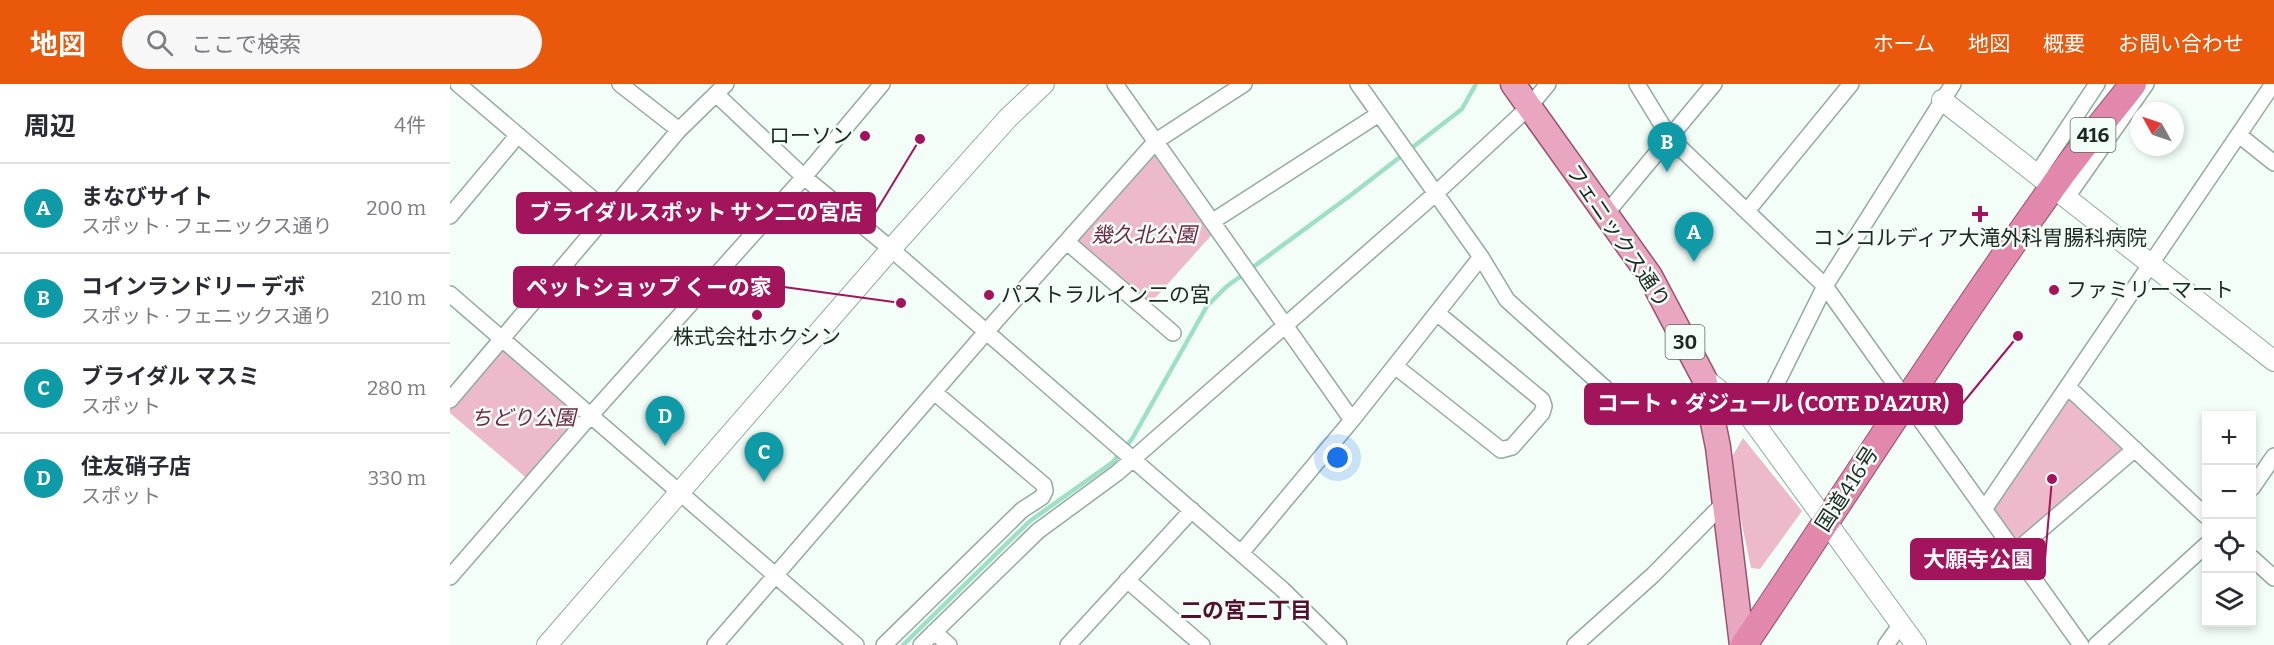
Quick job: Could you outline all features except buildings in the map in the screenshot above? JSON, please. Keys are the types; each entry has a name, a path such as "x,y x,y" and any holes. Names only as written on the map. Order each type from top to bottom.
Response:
{"highway":[{"name":"国道416号","path":"1743,645 2052,186 2112,84"},
{"name":"国道416号","path":"2052,186 2133,84"}],"main road":[{"name":"フェニックス通り","path":"1512,84 1661,295 1704,378 1718,447 1743,645"}],"street":[{"path":"459,84 609,213"},
{"path":"620,84 679,130"},
{"path":"450,577 590,416 804,177 882,84"},
{"path":"547,645 891,249 1008,117 1044,84"},
{"path":"1115,84 1352,420"},
{"path":"715,645 986,332 1156,141 1244,84"},
{"path":"1358,84 1481,257 1507,300 1606,389"},
{"path":"921,645 1038,531 1117,472 1286,325 1435,194 1529,107 1548,84"},
{"path":"1637,84 1670,138 1825,286 2081,645"},
{"path":"1605,214 1714,84"},
{"path":"1747,211 1851,84"},
{"path":"2052,186 2097,84"},
{"path":"2052,186 2146,84"},
{"path":"1984,508 2273,84"},
{"path":"450,400 679,130 721,89 804,177 891,249 1192,510 1282,589 1339,645"},
{"path":"1756,425 1825,286 1948,92 2052,186 2274,361"},
{"path":"1213,221 1378,114"},
{"path":"450,216 518,135"},
{"path":"2239,135 2274,163"},
{"path":"1067,242 1173,333"},
{"path":"1241,553 1352,420 1481,257"},
{"path":"450,294 855,645"},
{"path":"1395,366 1501,450 1512,447 1542,413 1544,405 1542,400 1437,313"},
{"path":"1704,378 1748,413 1916,645"},
{"path":"2068,387 2202,512"},
{"path":"884,645 1022,510 1042,496 1045,491 1044,485 934,392"},
{"path":"2015,552 2135,449"},
{"path":"2256,482 2274,456"},
{"path":"1575,645 1653,575 1725,501"},
{"path":"1074,643 1127,580 1192,510"},
{"path":"2096,645 2202,549"},
{"path":"2256,562 2274,578"},
{"path":"1127,580 1202,645"},
{"path":"1886,645 1900,624"},
{"path":"934,633 950,645"}],"green space":[{"name":"幾久北公園","path":"1156,144 1217,229 1148,306 1070,241"},
{"name":"ちどり公園","path":"505,345 586,415 530,481 450,413 450,409"},
{"path":"2074,396 2131,450 2016,548 1988,508 2065,397"},
{"path":"1743,438 1802,511 1760,569 1751,568 1729,462"}],"waterway":[{"path":"903,645 1030,521 1113,462 1132,439 1207,306 1226,287 1351,195 1462,109 1476,84"}],"place":[{"name":"ローソン","path":"865,136"},
{"name":"ブライダルスポット サン二の宮店","path":"920,139"},
{"name":"コインランドリー デボ","path":"1667,172"},
{"name":"コンコルディア大滝外科胃腸科病院","path":"1980,214"},
{"name":"まなびサイト","path":"1694,262"},
{"name":"ファミリーマート","path":"2054,290"},
{"name":"パストラルイン二の宮","path":"989,295"},
{"name":"ペットショップ くーの家","path":"901,303"},
{"name":"株式会社ホクシン","path":"757,315"},
{"name":"コート・ダジュール (COTE D'AZUR)","path":"2018,336"},
{"name":"住友硝子店","path":"665,446"},
{"name":"大願寺公園","path":"2052,479"},
{"name":"ブライダル マスミ","path":"764,482"}],"district":[{"name":"二の宮二丁目","path":"1246,610"}]}
